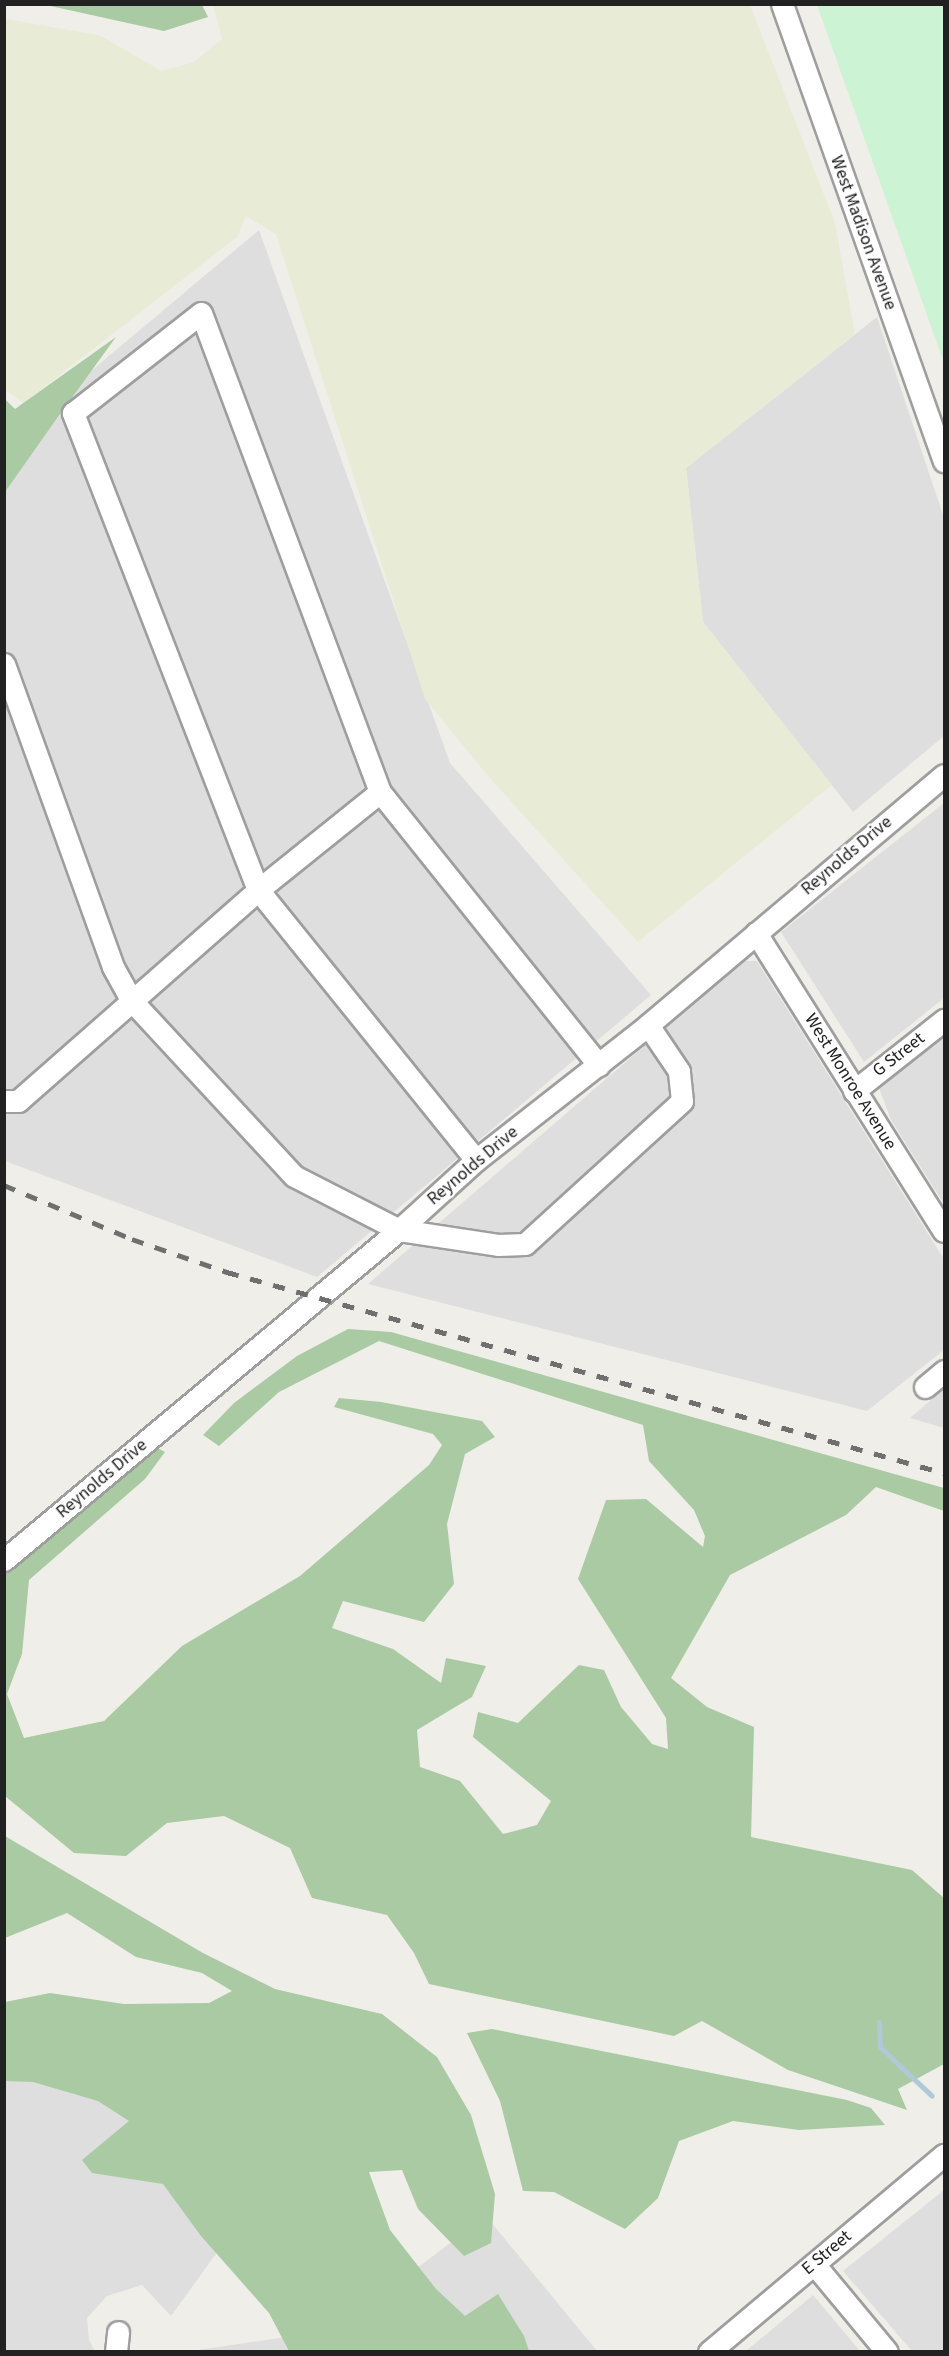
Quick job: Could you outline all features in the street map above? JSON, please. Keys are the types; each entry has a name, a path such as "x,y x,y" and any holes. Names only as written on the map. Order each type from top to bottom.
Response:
{"street":[{"name":"West Madison Avenue","path":"782,4 945,461"},
{"path":"476,1160 258,890 73,413 201,313 380,792 599,1065"},
{"path":"4,664 113,967 132,1001 294,1176 399,1230 498,1245 525,1244 682,1101 679,1071 648,1024"},
{"name":"Reynolds Drive","path":"4,1560 399,1230 476,1160 599,1065 945,775"},
{"path":"4,1101 18,1101 258,890 380,792"},
{"name":"West Monroe Avenue","path":"756,933 854,1091 945,1231"},
{"name":"G Street","path":"854,1091 945,1020"},
{"path":"925,1387 945,1371"},
{"name":"E Street","path":"709,2352 945,2155"},
{"path":"814,2264 887,2352"}],"shaded area":[{"path":"259,230 450,763 651,995 317,1277 5,1161 4,444"},
{"path":"877,317 944,518 944,736 853,812 703,622 686,468"},
{"path":"944,803 944,998 864,1062 781,932"},
{"path":"743,961 757,961 944,1259 944,1350 867,1411 368,1284"},
{"path":"944,1032 944,1204 891,1120 879,1088 880,1081"},
{"path":"944,1389 944,1428 910,1418"},
{"path":"5,2040 92,2053 234,2229 171,2316 142,2285 107,2296 87,2318 89,2340 95,2351 5,2352"},
{"path":"944,2190 944,2351 912,2351 843,2271"},
{"path":"486,2216 597,2351 184,2352 335,2330"},
{"path":"813,2295 860,2351 746,2351"}],"green space":[{"path":"46,5 202,5 208,17 164,31"},
{"path":"213,5 750,5 835,223 855,334 686,468 703,622 832,785 638,942 488,776 425,699 276,234 246,216 237,237 24,403 5,390 5,19 99,35 162,71 194,62 222,39"},
{"path":"817,5 944,5 944,363"},
{"path":"116,337 5,492 5,399 15,409"},
{"path":"348,1329 391,1332 944,1488 944,1511 876,1487 846,1515 730,1575 671,1678 707,1707 754,1727 751,1837 912,1870 944,1898 944,2064 898,2089 907,2110 788,2070 702,2021 674,2036 429,1984 414,1953 387,1915 312,1898 290,1848 224,1816 167,1823 126,1856 74,1853 5,1796 4,1571 154,1446 165,1452 145,1479 29,1580 22,1654 7,1694 24,1738 104,1721 182,1646 300,1576 429,1465 442,1445 433,1434 334,1407 339,1398 381,1402 482,1421 495,1437 465,1454 447,1524 454,1584 424,1622 343,1601 332,1628 393,1649 441,1683 446,1658 486,1666 472,1697 417,1730 420,1767 460,1781 503,1834 537,1825 551,1801 473,1737 478,1712 518,1723 579,1665 604,1670 621,1707 652,1744 668,1749 666,1718 578,1579 606,1500 646,1499 703,1547 705,1536 694,1510 649,1461 643,1425 379,1341 279,1392 219,1446 203,1435 234,1403 297,1356"},
{"path":"5,1836 203,1953 275,1989 382,2014 437,2057 471,2115 495,2194 491,2243 464,2256 418,2209 402,2170 369,2172 390,2230 436,2289 465,2316 498,2294 524,2336 529,2351 289,2351 269,2313 201,2236 163,2184 92,2173 82,2160 129,2121 98,2101 33,2082 5,2081 5,2002 50,1993 124,2004 209,2003 232,1991 202,1973 136,1957 67,1913 5,1938"},
{"path":"492,2029 847,2100 871,2108 885,2125 799,2130 733,2121 679,2141 658,2198 625,2229 554,2192 523,2191 500,2101 467,2033"}],"waterway":[{"path":"879,2022 880,2047 932,2096"}],"railway":[{"path":"4,1185 132,1239 227,1272 944,1473"}]}
